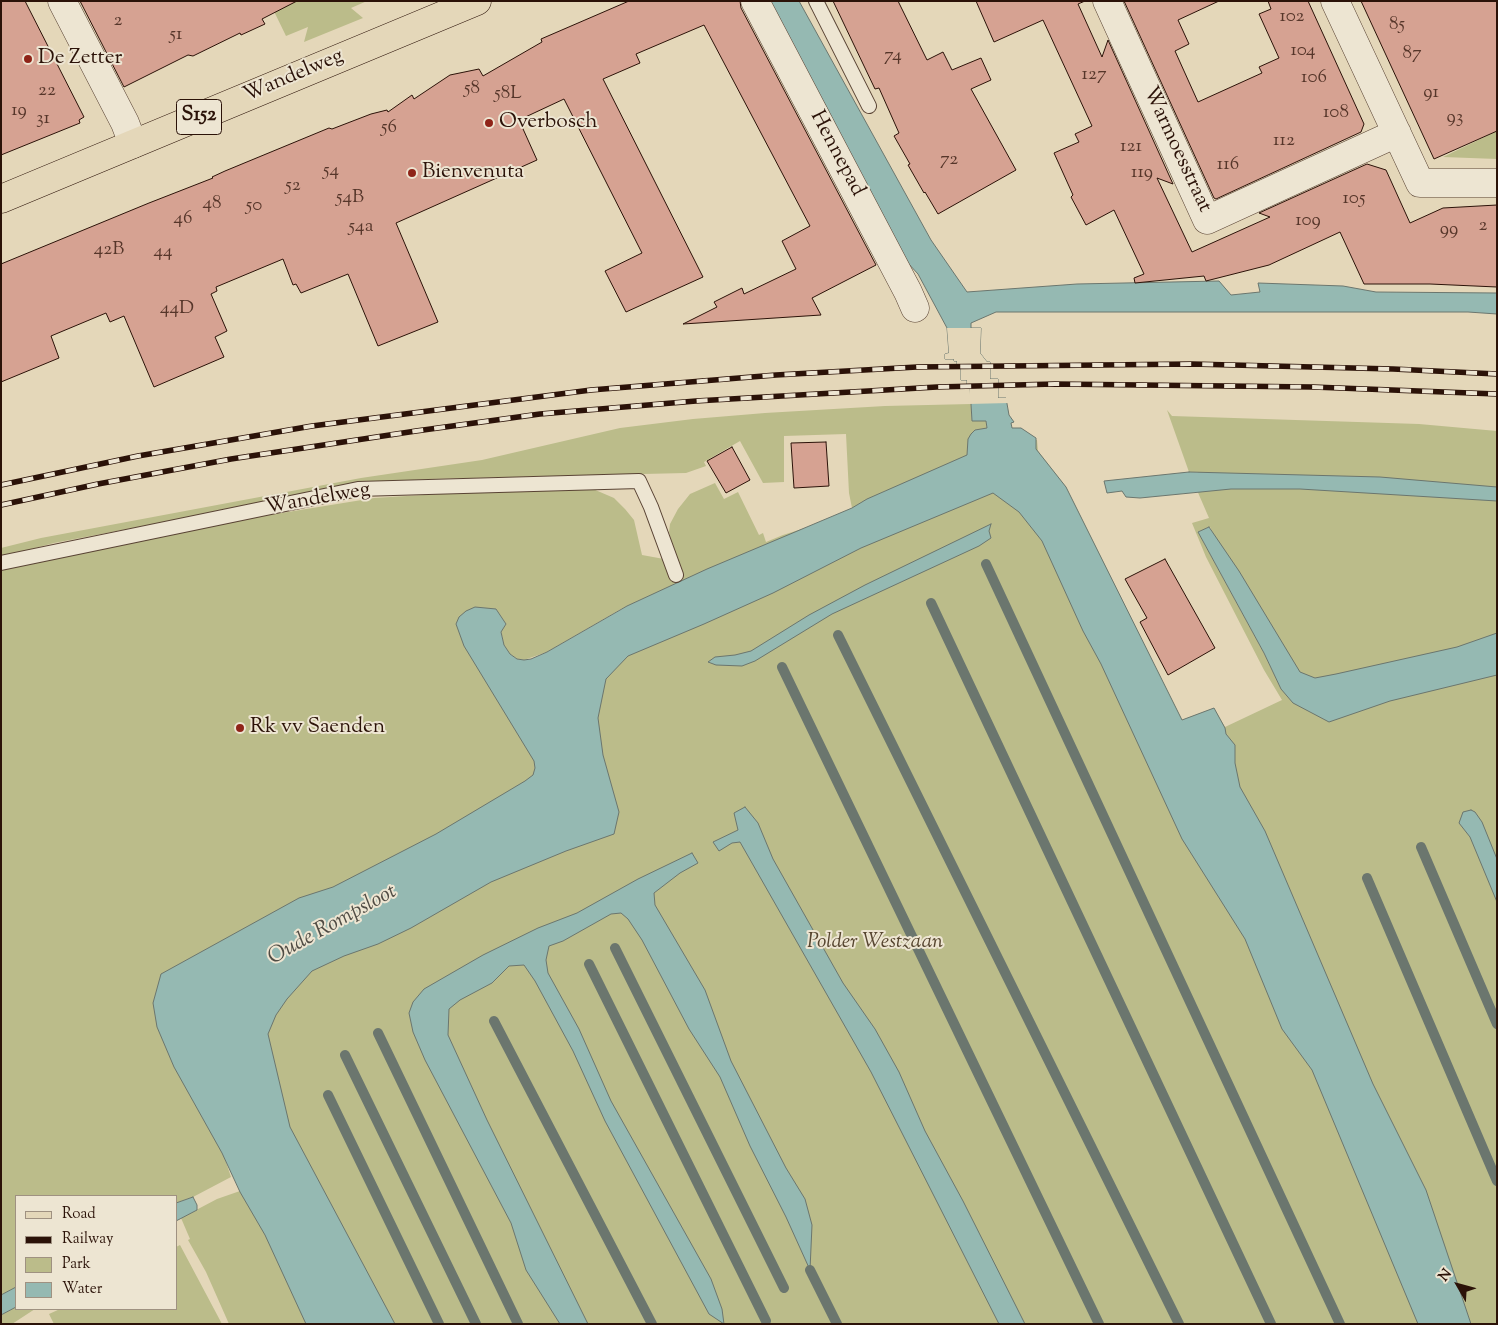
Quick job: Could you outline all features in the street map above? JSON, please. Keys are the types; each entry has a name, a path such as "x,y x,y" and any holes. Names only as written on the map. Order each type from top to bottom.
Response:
{"main road":[{"name":"Wandelweg","path":"1,199 477,1"}],"street":[{"path":"62,1 125,123 133,144"},
{"name":"Hennepad","path":"755,1 915,308"},
{"name":"Warmoesstraat","path":"1107,1 1206,220 1397,133"},
{"path":"1335,1 1420,183 1497,183"}],"lane":[{"path":"816,1 869,106"},
{"name":"Wandelweg","path":"1,564 358,490 639,481 651,507 676,575"}],"green space":[{"path":"269,1 367,1 351,8 363,18 304,42 308,27 286,36"},
{"path":"1497,131 1497,159 1443,157"},
{"name":"Polder Westzaan","path":"971,404 972,421 986,421 987,428 975,430 977,433 1037,440 1038,451 1066,487 1182,720 1214,708 1225,727 1282,700 1264,670 1206,557 1192,523 1209,518 1196,488 1198,472 1189,472 1167,410 1172,416 1419,424 1497,431 1497,1324 229,1324 206,1272 188,1240 190,1239 181,1218 217,1199 240,1191 224,1156 231,1177 193,1197 178,1202 178,1195 15,1195 15,1288 1,1295 1,567 177,530 374,498 473,492 593,489 614,498 625,509 634,520 642,555 664,559 676,584 621,609 547,652 524,660 517,659 510,654 504,645 501,631 506,624 496,609 526,747 705,571 682,581 669,532 670,524 678,509 690,494 715,483 724,499 738,492 759,535 763,533 766,542 869,504 887,490 852,508 849,493 846,434 784,436 784,482 763,483 740,441 704,462 706,466 686,473 429,479 368,483 54,543 1,557 1,548 41,538 361,478 482,460 620,428 765,413 885,406","holes":["1210,527 1281,689 1264,653 1198,532"]},
{"path":"180,1245 222,1324 54,1324 49,1314 58,1310 178,1310 178,1246"},
{"path":"15,1308 15,1310 33,1310 12,1324 1,1324 1,1315"}],"water":[{"name":"Oude Rompsloot","path":"769,1 799,1 931,240 967,292 1077,284 1219,281 1231,295 1260,292 1258,283 1343,286 1376,292 1497,293 1497,314 1468,312 996,312 971,323 971,328 981,328 980,353 987,362 990,362 990,379 998,379 998,398 1006,398 1009,415 1014,422 1011,423 1012,428 1021,428 1036,438 1036,449 1066,487 1182,720 1214,708 1225,728 1226,734 1235,745 1235,763 1240,787 1265,831 1373,1084 1426,1190 1471,1324 1418,1324 1312,1070 1282,1029 1245,939 1182,839 1042,541 1019,512 993,493 861,548 773,593 628,656 606,679 598,718 603,755 619,812 614,834 566,851 491,882 411,928 378,944 344,956 312,971 287,999 276,1015 268,1034 290,1127 395,1324 306,1324 265,1235 240,1192 222,1153 174,1067 157,1027 153,1003 161,974 299,898 333,887 436,834 533,775 534,761 464,646 456,624 459,617 466,611 475,607 496,609 506,624 501,632 504,645 510,654 517,659 531,659 547,652 627,606 707,569 852,508 867,499 967,455 968,439 971,434 975,430 987,428 986,421 972,421 970,387 967,387 967,380 961,380 961,368 957,367 957,361 945,359 945,354 949,353 947,328 918,274 907,262"},
{"path":"1189,472 1380,477 1497,487 1497,501 1300,489 1231,489 1140,498 1126,497 1122,491 1107,493 1104,481"},
{"path":"991,524 989,531 991,538 979,546 832,614 755,661 742,666 716,665 708,662 715,657 751,651 809,615 865,585"},
{"path":"1209,527 1239,571 1300,672 1315,678 1336,674 1457,647 1497,633 1497,675 1390,701 1329,722 1293,703 1281,689 1264,653 1198,532"},
{"path":"745,807 758,823 773,859 843,983 875,1029 899,1072 925,1131 963,1201 1025,1324 999,1324 871,1072 740,842 732,843 719,851 713,842 738,830 734,813"},
{"path":"1471,810 1475,812 1482,822 1497,859 1497,902 1470,837 1459,823 1463,812"},
{"path":"692,853 698,863 680,873 654,893 655,905 705,990 731,1061 786,1168 805,1199 812,1225 810,1270 750,1146 720,1077 689,1029 642,940 628,919 621,913 611,914 563,941 549,946 546,960 548,973 579,1029 611,1101 711,1279 722,1309 724,1324 709,1314 605,1121 573,1051 535,981 524,965 509,966 492,983 460,1000 449,1009 448,1035 487,1120 588,1324 560,1324 526,1270 511,1223 425,1060 413,1032 409,1013 413,1002 424,989 483,955 538,928 577,913 638,879"},
{"path":"193,1197 197,1210 178,1220 178,1202"},
{"path":"15,1288 15,1308 1,1315 1,1295"}],"pier":[{"path":"947,328 981,328 980,353 987,362 990,362 990,379 998,379 998,398 1008,398 1009,403 968,404 970,387 967,387 967,380 961,380 961,368 957,367 957,361 954,361 954,359 945,359 945,354 949,353"}],"building":[{"name":"De Zetter","path":"1,1 25,1 84,117 79,120 80,123 1,155"},
{"path":"80,1 297,1 262,19 265,24 241,35 240,33 193,56 188,55 124,87"},
{"path":"629,1 740,1 741,8 876,265 812,298 821,315 683,324 717,307 714,302 742,288 744,294 796,269 782,241 810,226 704,25 636,54 640,63 603,79 703,277 626,312 605,271 642,253 564,99 519,120 537,160 396,223 438,322 378,346 348,274 301,293 296,284 293,285 283,259 216,287 217,291 211,294 227,331 215,337 224,357 154,387 124,316 110,322 106,313 51,336 59,358 1,382 1,264 213,178 225,171 329,128 332,129 371,114 387,110 388,112 412,95 414,99 450,75 479,69 483,76 542,42 541,39"},
{"path":"833,1 898,1 927,60 943,52 952,70 981,58 991,80 971,89 1016,170 938,214 908,165 910,164 894,136 899,133 879,88 875,89"},
{"path":"976,1 1085,1 1078,4 1102,57 1108,40 1173,184 1157,178 1192,252 1270,217 1259,213 1367,164 1386,170 1410,223 1443,208 1497,205 1497,287 1364,284 1340,232 1269,265 1206,281 1204,276 1135,283 1134,278 1144,274 1114,210 1086,225 1071,197 1073,195 1054,153 1079,142 1075,134 1092,126 1043,20 994,42"},
{"path":"1124,1 1219,1 1178,20 1189,44 1175,51 1198,102 1262,73 1259,67 1279,58 1259,14 1271,9 1268,1 1308,1 1364,124 1361,132 1216,199 1214,198"},
{"path":"1361,1 1497,1 1497,131 1434,159"},
{"path":"826,442 829,486 794,488 791,443"},
{"path":"732,447 750,480 726,493 707,461"},
{"path":"1165,559 1215,648 1168,675 1140,622 1147,618 1125,579"}],"waterway":[{"path":"986,564 1340,1324"},
{"path":"931,603 1271,1324"},
{"path":"838,635 1179,1324"},
{"path":"782,667 1099,1324"},
{"path":"1421,847 1497,1024"},
{"path":"1367,878 1497,1181"},
{"path":"615,948 784,1288"},
{"path":"589,964 766,1321"},
{"path":"494,1021 652,1324"},
{"path":"378,1033 518,1324"},
{"path":"345,1055 476,1324"},
{"path":"328,1095 439,1324"},
{"path":"810,1270 837,1324"}],"railway":[{"path":"1,485 138,456 312,426 591,390 776,375 917,367 1192,364 1393,369 1497,374"},
{"path":"1,505 98,484 231,459 416,431 540,414 696,401 937,387 1055,384 1313,387 1497,394"}],"place":[{"name":"De Zetter","path":"28,59"},
{"name":"Overbosch","path":"489,123"},
{"name":"Bienvenuta","path":"412,173"},
{"name":"Rk vv Saenden","path":"240,728"}]}
